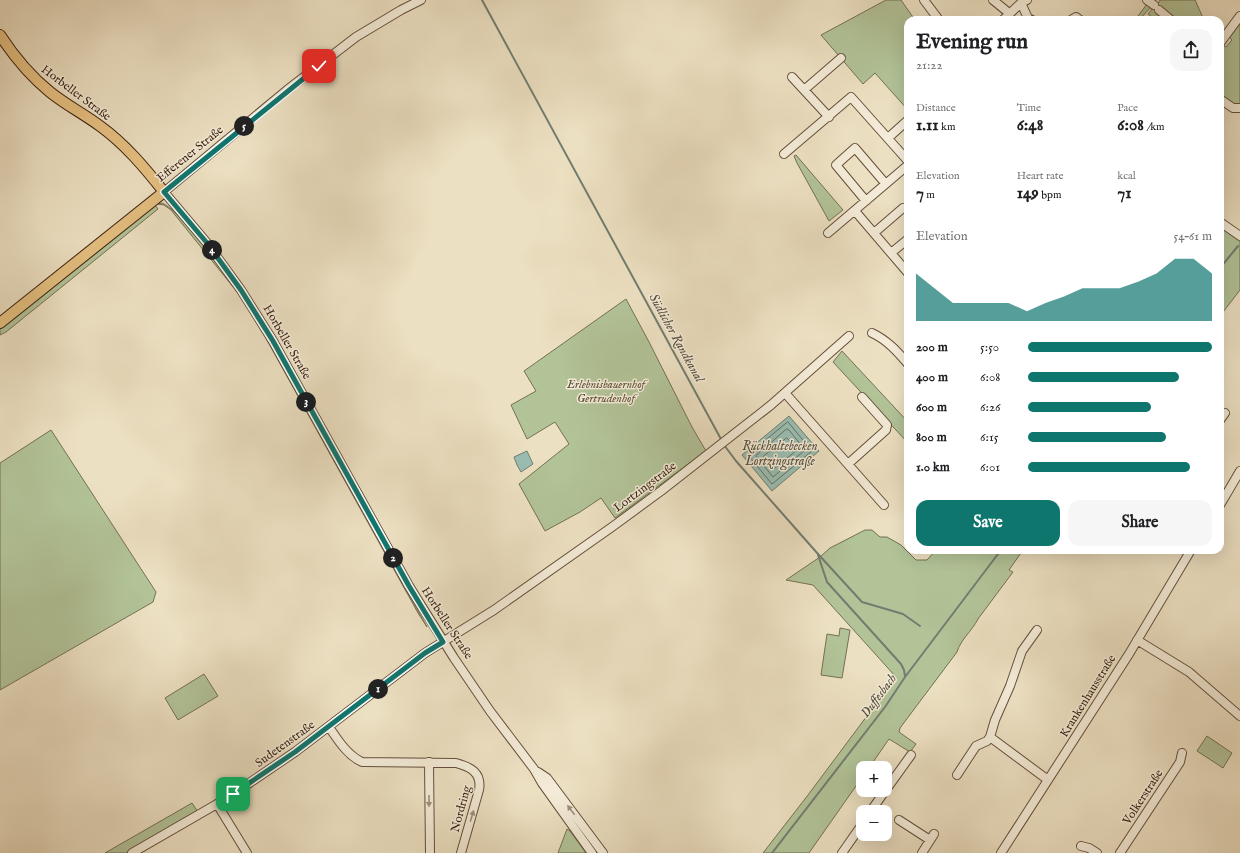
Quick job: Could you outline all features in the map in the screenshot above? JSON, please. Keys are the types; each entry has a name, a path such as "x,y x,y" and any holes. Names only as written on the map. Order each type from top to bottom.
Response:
{"main road":[{"name":"Horbeller Straße","path":"0,35 14,58 36,81 57,97 101,126 122,144 164,192"},
{"name":"Efferener Straße","path":"0,323 164,192"}],"street":[{"name":"Efferener Straße","path":"164,192 287,90 356,37 401,10 421,0"},
{"path":"924,0 936,16"},
{"path":"993,0 1005,16"},
{"path":"1007,16 1024,2 1028,16"},
{"path":"1153,5 1166,16"},
{"path":"1224,38 1240,16"},
{"path":"804,90 841,58"},
{"path":"792,78 829,117"},
{"path":"784,154 852,97 888,138 904,162"},
{"path":"1224,102 1233,108 1240,108"},
{"path":"888,138 904,124"},
{"path":"866,201 836,165 855,148 885,184"},
{"path":"828,233 904,168"},
{"name":"Horbeller Straße","path":"164,192 207,243 241,290 273,341 409,586 443,642 490,711 534,769 542,783 592,853"},
{"path":"874,233 903,208"},
{"path":"855,211 904,268"},
{"path":"1224,225 1240,236"},
{"path":"891,253 904,242"},
{"path":"872,332 893,347 904,359"},
{"name":"Lortzingstraße","path":"443,642 494,610 564,562 655,495 785,393 849,336"},
{"path":"785,393 884,505"},
{"path":"848,464 886,430 887,426 862,397"},
{"path":"1224,497 1240,471"},
{"name":"Krankenhausstraße","path":"1002,853 1080,732 1189,554"},
{"path":"957,775 976,746 987,741 990,737 995,720 1010,686 1022,651 1037,630"},
{"path":"1137,640 1189,672 1240,716"},
{"name":"Sudetenstraße","path":"132,853 217,804 295,752 425,653 443,642"},
{"name":"Nordring","path":"329,726 347,752 362,762 456,763 465,765 474,771 478,776 480,783 479,790 461,853"},
{"path":"990,737 1048,780"},
{"name":"Volkerstraße","path":"1120,853 1180,762 1182,753"},
{"path":"875,805 911,755"},
{"path":"429,762 430,853"},
{"name":"Horbeller Straße","path":"534,769 547,778 603,853"},
{"path":"217,804 247,853"},
{"path":"899,820 932,837 922,853"},
{"path":"842,853 856,833"},
{"path":"1081,846 1089,848 1097,853"}],"green space":[{"path":"886,0 901,0 912,16 904,16 904,106 875,73 863,84 821,35"},
{"path":"1160,0 1195,0 1202,16 1171,16 1157,6"},
{"path":"1147,4 1151,7 1143,16 1138,16"},
{"path":"1153,8 1163,16 1151,16 1148,14"},
{"path":"1240,22 1240,105 1229,102 1224,98 1224,46 1226,47 1232,40 1229,37"},
{"path":"796,155 843,210 829,221 797,163 794,156"},
{"path":"162,203 179,216 189,227 235,285 234,288 171,210 164,205 158,204"},
{"path":"155,205 158,209 6,332 0,335 0,328 25,306"},
{"path":"1224,228 1240,240 1240,290 1224,311"},
{"name":"Erlebnisbauernhof Gertrudenhof","path":"626,299 692,427 706,451 615,518 601,498 580,512 545,531 519,484 569,444 555,422 527,439 511,405 536,391 524,371"},
{"path":"259,324 427,627 418,613"},
{"path":"842,351 904,418 904,439 833,362"},
{"path":"51,430 156,592 153,602 0,690 0,463"},
{"path":"865,530 872,530 880,537 887,537 901,545 904,548 904,554 910,554 916,560 927,560 932,554 1020,554 1009,570 1013,572 964,639 957,652 900,728 899,732 916,744 910,752 889,739 874,761 856,761 856,786 809,853 763,853 896,677 813,585 786,580 820,557 830,548"},
{"path":"840,628 850,630 842,678 821,675 827,634 839,636"},
{"path":"204,674 218,696 178,720 165,698"},
{"path":"1207,736 1232,753 1223,768 1197,751"},
{"path":"192,803 198,812 126,853 105,853"},
{"path":"567,829 570,831 586,853 558,853"}],"water":[{"name":"Rückhaltebecken Lortzingstraße","path":"789,416 819,451 772,491 742,455"},
{"path":"527,451 533,464 521,472 514,457"}],"waterway":[{"name":"Südlicher Randkanal","path":"482,0 722,441"},
{"name":"Duffesbach","path":"1224,263 1238,246"},
{"name":"Südlicher Randkanal","path":"724,445 736,461 862,602 903,614 920,626"},
{"name":"Duffesbach","path":"772,853 885,707 905,677 998,554"},
{"path":"818,555 827,582 901,664 905,676"}],"route":[{"path":"233,794 295,752 425,653 443,642 409,586 273,341 229,272 207,243 164,192 287,90 319,66"}]}
